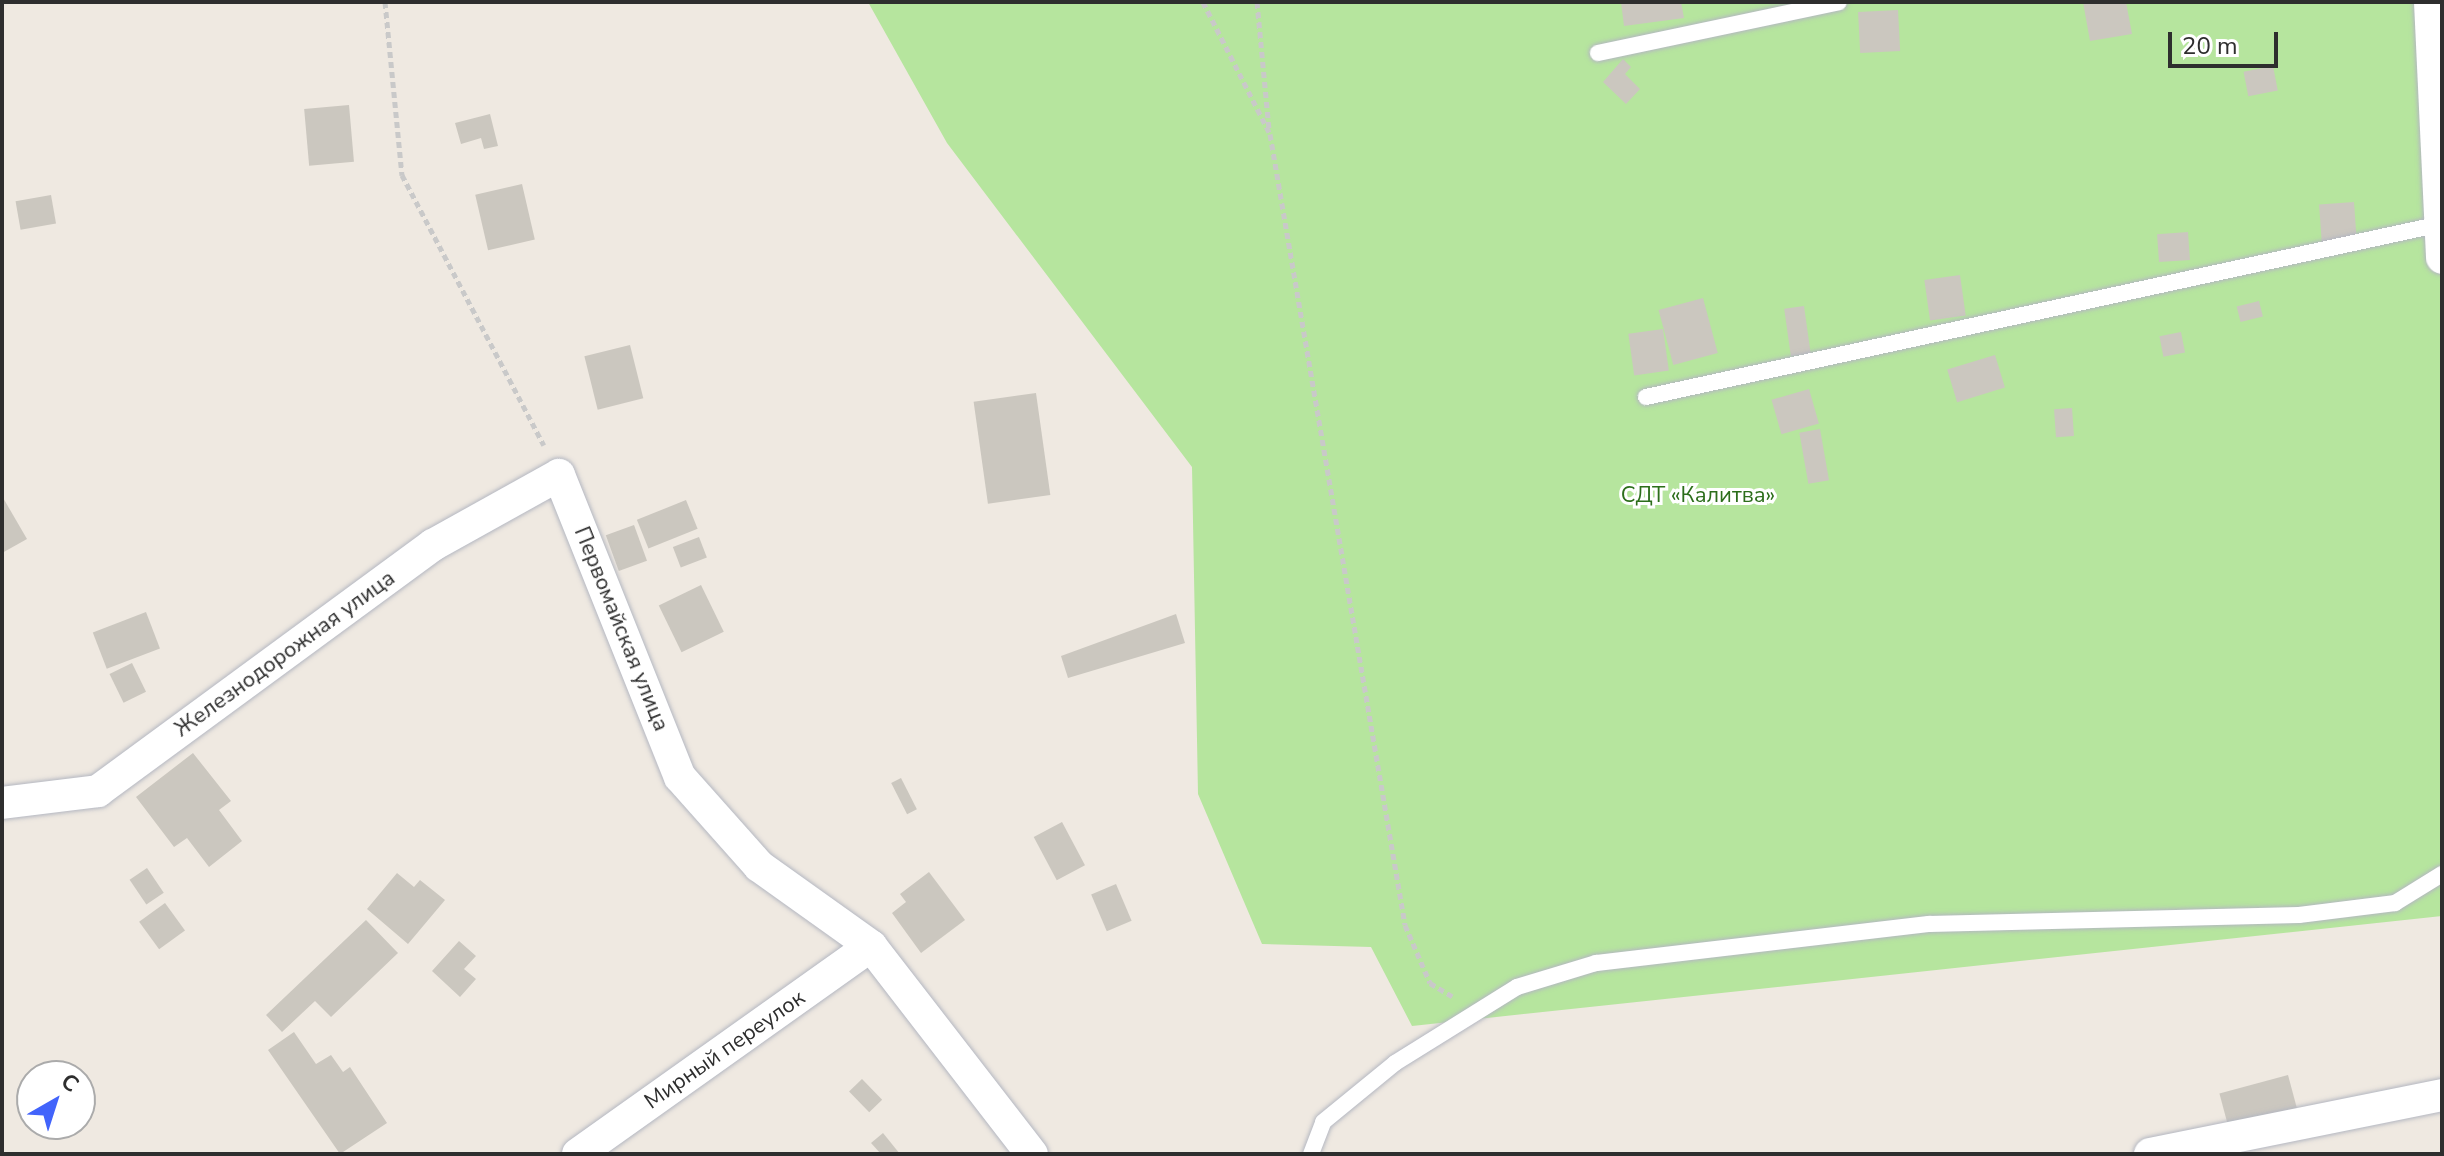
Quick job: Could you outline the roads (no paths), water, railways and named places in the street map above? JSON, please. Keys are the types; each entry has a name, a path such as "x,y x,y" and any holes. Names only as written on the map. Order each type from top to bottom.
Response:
{"street":[{"path":"2430,2 2442,258"},
{"name":"Железнодорожная улица","path":"2,803 98,791 433,545 559,475"},
{"name":"Первомайская улица","path":"559,475 680,777 759,866 871,946 1032,1154"},
{"name":"Мирный переулок","path":"578,1154 871,946"},
{"path":"2150,1154 2442,1095"}],"lane":[{"path":"1598,53 1839,2"},
{"path":"1646,397 2441,224"},
{"path":"1311,1154 1323,1122 1395,1063 1517,987 1596,963 1929,924 2299,915 2395,903 2442,874"}],"park label":[{"name":"СДТ «Калитва»","path":"1698,496"}]}
